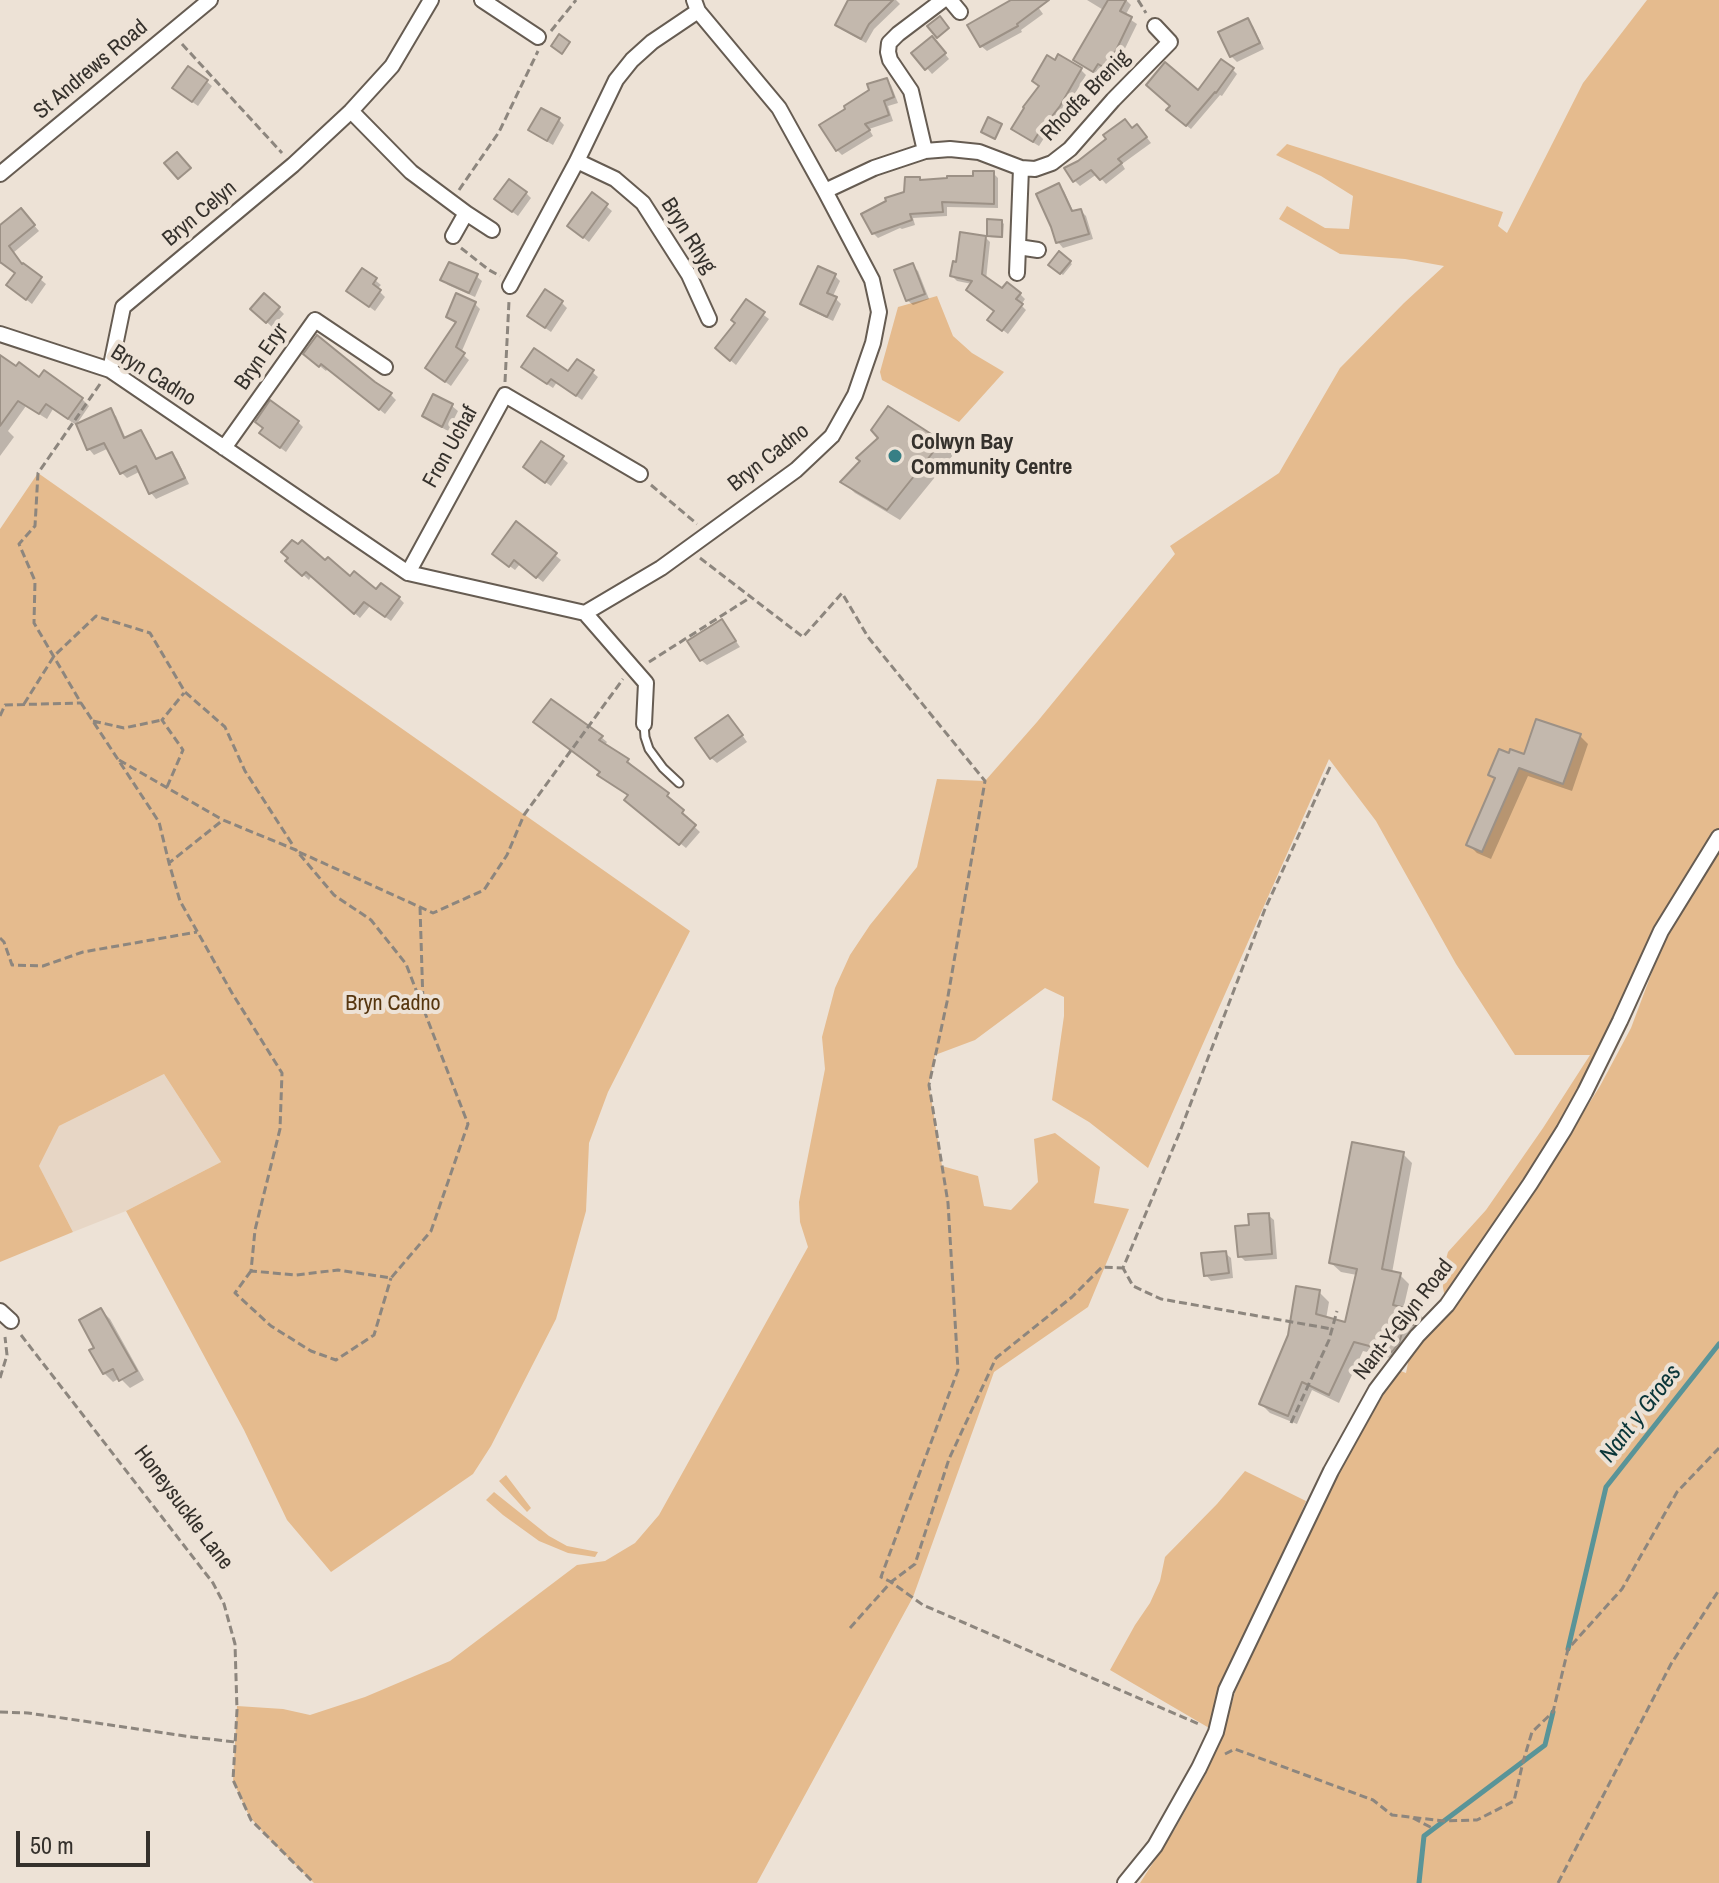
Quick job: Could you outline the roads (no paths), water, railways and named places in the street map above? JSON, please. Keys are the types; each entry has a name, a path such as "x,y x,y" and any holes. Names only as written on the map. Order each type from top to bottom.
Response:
{"street":[{"name":"St Andrews Road","path":"0,174 210,0"},
{"name":"Bryn Celyn","path":"110,370 123,307 293,165 351,111 392,66 431,0"},
{"path":"482,0 538,37"},
{"path":"925,151 911,91 890,60 889,43 943,0"},
{"path":"950,0 960,12"},
{"path":"511,284 616,80 632,60 696,5"},
{"name":"Bryn Cadno","path":"0,334 110,370 408,573 585,613 661,568 796,470 832,436 855,395 873,343 879,312 872,280 779,108 696,5"},
{"name":"Rhodfa Brenig","path":"1021,168 1035,169 1052,163 1070,149 1170,42 1155,26"},
{"path":"351,111 411,172 492,230"},
{"path":"825,191 898,158 925,151 950,149 979,152 1021,168 1017,273"},
{"name":"Bryn Rhyg","path":"577,161 615,179 643,203 689,275 709,319"},
{"path":"453,236 466,213"},
{"path":"1018,247 1038,250"},
{"name":"Bryn Eryr","path":"224,448 315,320 385,367"},
{"name":"Fron Uchaf","path":"408,573 505,395 640,474"},
{"path":"585,613 646,683 644,724"},
{"name":"Nant-Y-Glyn Road","path":"1125,1883 1155,1846 1199,1768 1216,1732 1226,1690 1331,1471 1376,1390 1417,1336 1447,1305 1564,1130 1661,931 1719,837"}],"lane":[{"path":"644,724 649,749 679,783"}],"waterway":[{"name":"Nant y Groes","path":"1568,1649 1606,1487 1719,1344"},
{"name":"Nant y Groes","path":"1419,1883 1424,1836 1545,1745 1553,1712"}],"place":[{"name":"Colwyn Bay Community Centre","path":"895,456"}]}
